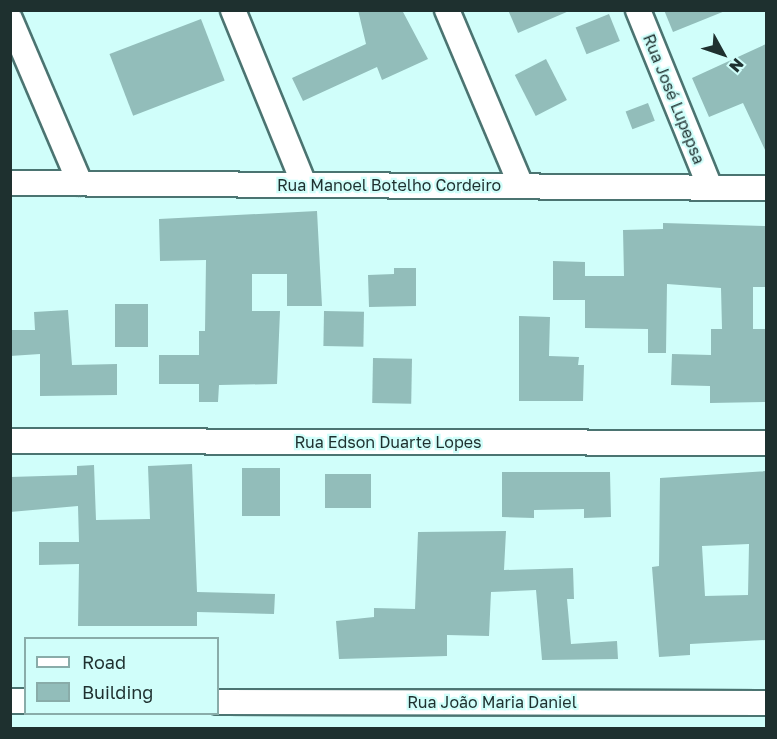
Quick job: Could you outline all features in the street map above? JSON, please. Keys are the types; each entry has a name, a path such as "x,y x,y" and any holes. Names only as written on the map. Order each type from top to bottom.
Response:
{"street":[{"path":"233,10 304,184"},
{"path":"447,10 521,185"},
{"name":"Rua José Lupepsa","path":"638,10 710,187"},
{"path":"10,19 80,183"},
{"name":"Rua Manoel Botelho Cordeiro","path":"10,183 766,188"},
{"name":"Rua Edson Duarte Lopes","path":"10,441 766,443"},
{"name":"Rua João Maria Daniel","path":"219,702 766,703"}],"building":[{"path":"358,10 402,10 428,59 382,80 377,67 303,101 292,78 366,44"},
{"path":"508,10 569,10 569,11 518,33"},
{"path":"664,10 724,10 725,11 673,32"},
{"path":"609,14 620,41 586,54 576,27"},
{"path":"201,19 225,81 133,116 110,54"},
{"path":"766,44 766,152 743,103 709,117 692,78"},
{"path":"546,59 567,100 536,116 515,75"},
{"path":"648,103 655,121 632,129 626,112"},
{"path":"317,211 322,306 287,306 287,274 252,274 252,311 280,311 277,384 219,385 218,402 199,402 199,384 159,384 159,355 199,355 199,331 205,331 206,260 160,261 159,219"},
{"path":"663,223 766,226 766,287 753,287 753,329 766,329 766,402 710,403 710,386 671,385 672,354 711,355 711,329 722,329 721,288 667,284 666,353 648,353 648,329 585,328 585,300 553,300 553,261 585,262 585,276 624,276 623,230 663,229"},
{"path":"394,268 416,268 416,306 369,307 368,275 394,274"},
{"path":"115,304 148,304 148,347 115,347"},
{"path":"68,310 72,365 117,364 117,395 40,396 40,354 10,356 10,330 35,330 34,312"},
{"path":"324,311 364,312 363,347 323,346"},
{"path":"519,316 550,317 549,356 579,357 578,365 584,365 583,401 519,401"},
{"path":"373,358 412,359 411,404 372,403"},
{"path":"192,464 197,592 275,594 274,614 197,612 197,626 78,626 79,564 39,565 39,542 79,542 78,506 10,512 10,477 77,475 77,466 94,465 96,520 150,519 148,466"},
{"path":"242,468 280,468 280,516 242,516"},
{"path":"766,471 766,640 690,644 690,655 659,657 652,567 659,566 660,478","holes":["749,544 748,595 705,596 702,546"]},
{"path":"502,472 610,472 611,517 584,518 584,509 534,510 534,518 502,517"},
{"path":"325,474 371,474 371,508 325,508"},
{"path":"506,531 504,570 573,568 574,599 567,599 571,644 617,641 618,659 542,660 536,590 491,592 489,636 447,635 447,656 339,659 336,621 374,617 374,608 415,609 418,532"}]}
